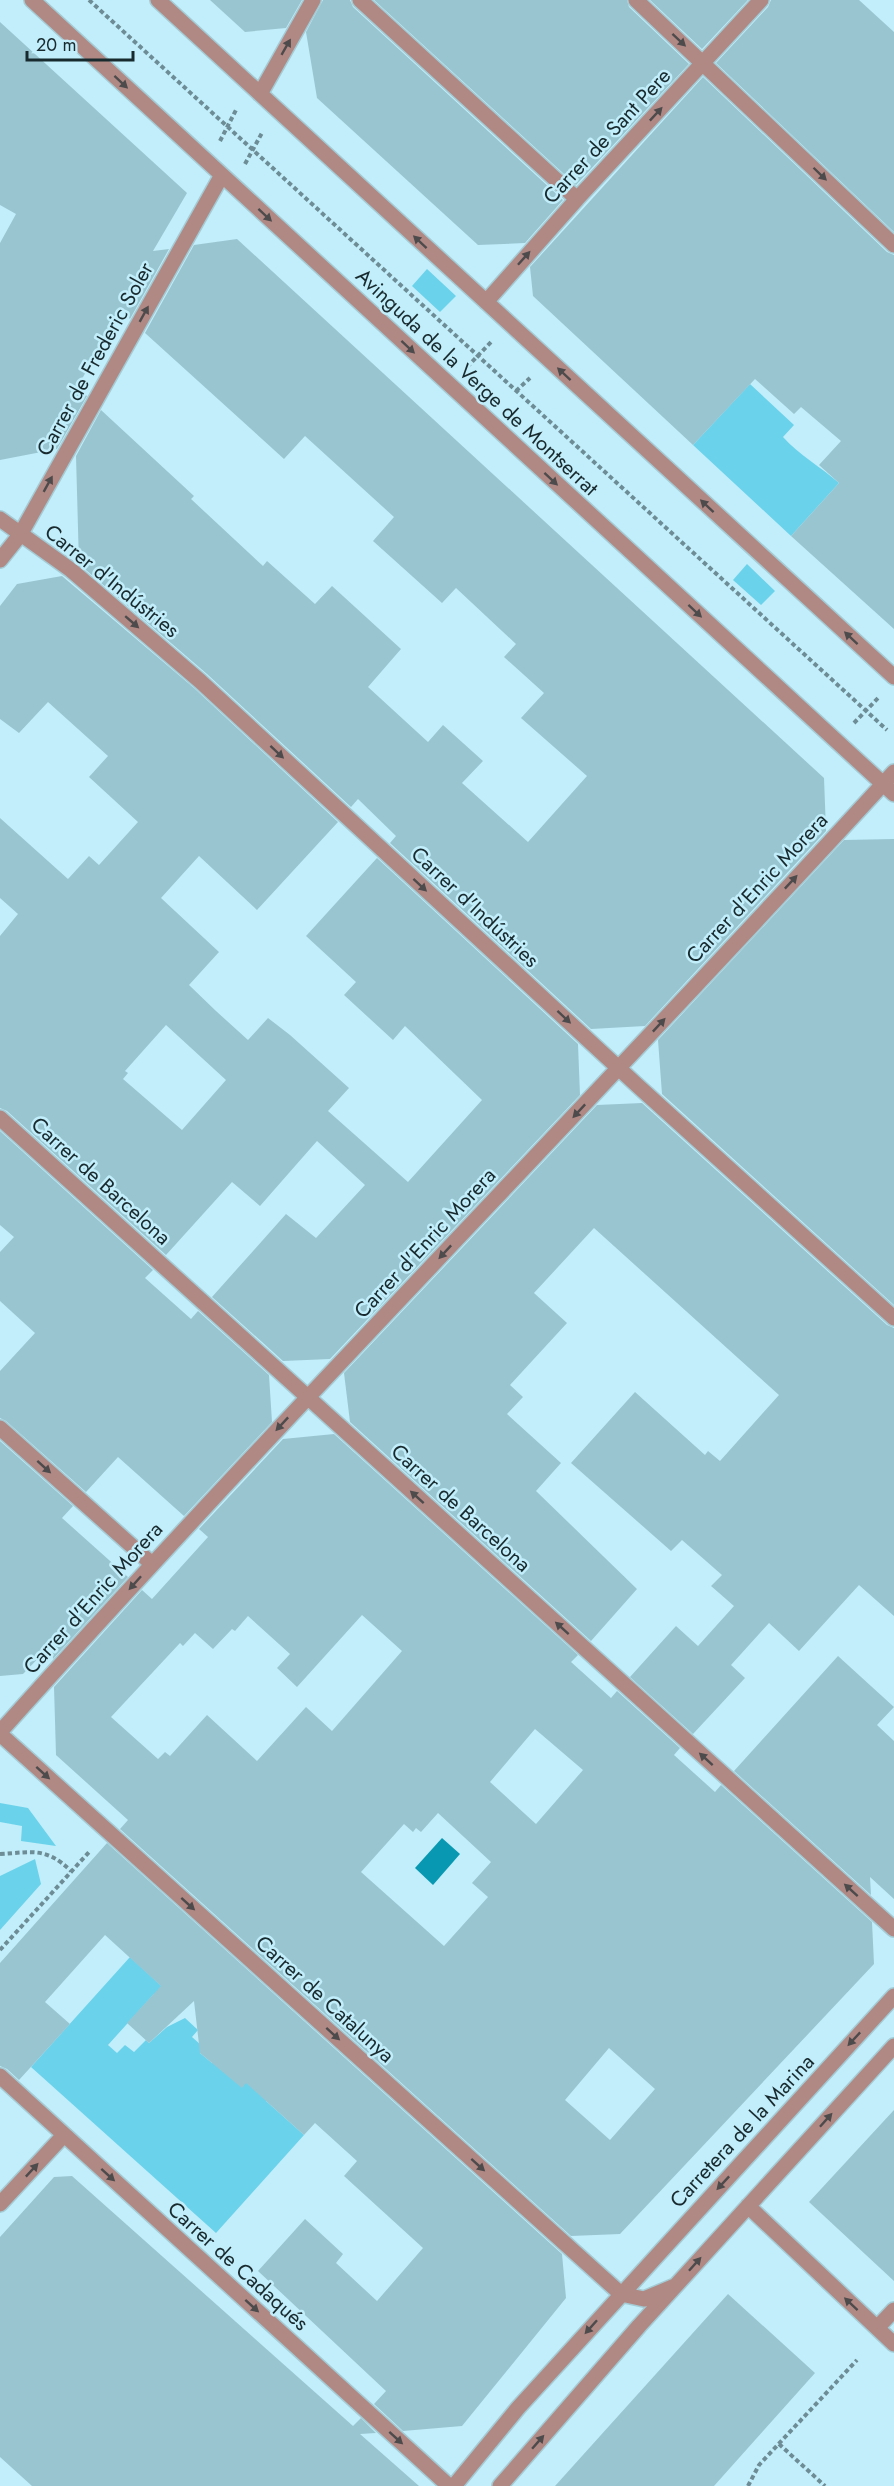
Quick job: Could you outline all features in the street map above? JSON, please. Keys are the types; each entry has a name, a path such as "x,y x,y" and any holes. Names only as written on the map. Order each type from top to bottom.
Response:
{"street":[{"name":"Avinguda de la Verge de Montserrat","path":"32,0 888,789"},
{"path":"158,0 486,302 890,683"},
{"path":"260,94 313,0"},
{"path":"360,0 577,199"},
{"path":"636,0 704,62 894,245"},
{"name":"Carrer de Sant Pere","path":"486,302 577,199 761,0"},
{"name":"Carrer de Frederic Soler","path":"0,560 20,535 222,175"},
{"name":"Carrer d'Indústries","path":"0,519 71,570 200,681 894,1318"},
{"name":"Carrer d'Enric Morera","path":"0,1733 152,1564 308,1397 619,1068 888,789 894,772"},
{"name":"Carrer de Barcelona","path":"0,1118 894,1929"},
{"path":"0,1428 152,1564"},
{"name":"Carrer de Catalunya","path":"0,1733 621,2294"},
{"name":"Carretera de la Marina","path":"454,2486 518,2408 894,1996"},
{"path":"500,2486 675,2286 894,2046"},
{"name":"Carrer de Cadaqués","path":"0,2076 449,2486"},
{"path":"0,2204 64,2135"},
{"path":"748,2206 894,2344"},
{"path":"621,2294 644,2299 675,2286"},
{"path":"877,2328 894,2310"}],"path":[{"path":"89,0 886,730"},
{"path":"215,150 242,98"},
{"path":"240,172 267,122"},
{"path":"461,375 498,335"},
{"path":"516,391 533,376"},
{"path":"848,730 890,683"},
{"path":"0,1950 94,1846"},
{"path":"0,1854 45,1852 59,1859 71,1871"},
{"path":"747,2486 759,2465 857,2360"},
{"path":"779,2444 825,2486"}],"shaded area":[{"path":"427,269 456,296 440,312 412,286"},
{"path":"750,384 794,425 783,437 839,483 791,536 693,445"},
{"path":"747,564 775,591 761,605 733,580"},
{"path":"0,1803 28,1808 56,1846 21,1841 22,1826 0,1822"},
{"path":"442,1838 460,1854 433,1885 415,1868"},
{"path":"35,1859 41,1884 0,1930 0,1876"},
{"path":"130,1957 170,1994 154,1994 108,2045 117,2053 125,2045 134,2052 146,2040 149,2043 167,2027 185,2018 198,2030 192,2037 201,2045 200,2053 212,2063 293,2071 266,2101 304,2135 216,2233 31,2067"}],"building":[{"path":"210,0 302,0 286,28 245,32"},
{"path":"323,0 350,0 353,7 563,200 525,243 478,245 317,98 306,32"},
{"path":"374,0 627,0 629,7 689,64 576,185"},
{"path":"650,0 748,0 702,49"},
{"path":"771,0 859,0 894,32 894,232 716,63 768,7"},
{"path":"0,22 187,193 153,251 169,249 130,319 120,310 77,388 87,396 57,449 0,460 0,243 16,214 0,205"},
{"path":"703,77 887,252 894,255 894,629 791,536 839,483 819,465 841,441 801,407 794,414 755,379 693,445 533,296 530,267"},
{"path":"237,239 824,778 826,831 645,1026 591,1029 390,843 396,836 358,799 351,807 207,674 79,564 76,456 101,410 194,496 191,499 263,566 267,561 315,604 332,586 401,649 368,687 428,742 443,725 483,761 462,783 528,842 587,776 521,718 544,693 504,657 516,644 456,588 442,603 373,541 394,517 305,436 284,459 145,333 194,245"},
{"path":"62,576 194,688 338,822 257,910 199,856 161,898 219,952 189,985 248,1040 268,1018 349,1088 328,1111 408,1182 482,1100 405,1026 393,1040 344,995 356,982 306,936 377,858 578,1044 580,1095 330,1359 283,1361 212,1297 286,1214 316,1238 365,1185 317,1141 260,1206 232,1182 166,1255 7,1111 0,1108 0,936 18,914 0,898 0,818 68,879 89,856 99,865 138,822 89,777 108,756 48,702 19,733 0,719 0,606 17,584","holes":["166,1025 226,1080 182,1130 123,1079 128,1073 125,1071"]},
{"path":"894,839 894,1305 662,1094 658,1040 844,840"},
{"path":"642,1103 887,1325 894,1328 894,1616 859,1585 799,1651 769,1623 731,1665 745,1678 693,1734 630,1677 676,1626 698,1646 734,1606 711,1586 722,1575 682,1540 671,1551 571,1463 635,1392 705,1455 708,1451 720,1461 779,1395 594,1228 534,1293 567,1323 510,1385 523,1397 507,1414 561,1463 536,1491 637,1589 591,1641 350,1422 344,1373 597,1105"},
{"path":"0,1131 153,1270 145,1278 191,1319 198,1311 269,1375 272,1422 184,1516 118,1457 86,1492 0,1418 0,1371 35,1333 0,1301 0,1252 14,1237 0,1225"},
{"path":"334,1434 578,1655 571,1662 611,1698 617,1691 680,1748 674,1755 715,1792 721,1785 872,1922 874,1964 620,2234 571,2236 120,1829 128,1820 56,1755 54,1687 142,1590 152,1599 208,1537 199,1529 283,1439","holes":["362,1615 402,1651 332,1731 306,1707 257,1761 207,1715 170,1756 165,1752 158,1759 111,1717 180,1643 183,1646 195,1633 213,1649 232,1629 235,1631 248,1616 290,1654 277,1668 297,1687","535,1729 583,1770 536,1824 490,1782","438,1813 491,1862 472,1883 488,1897 444,1946 361,1872 404,1824 413,1832 416,1828 421,1832","609,2048 655,2089 610,2140 565,2100"]},
{"path":"0,1441 73,1506 62,1518 128,1577 53,1659 52,1644 23,1674 0,1676"},
{"path":"838,1656 894,1707 877,1725 894,1741 894,1899 870,1877 871,1895 734,1771"},
{"path":"107,1843 562,2254 566,2298 462,2426 403,2431 374,2404 386,2391 258,2271 305,2219 343,2254 336,2263 377,2301 423,2248 344,2176 357,2161 315,2123 304,2135 246,2083 242,2088 200,2053 194,2001 149,2043 127,2023 161,1986 105,1935 45,2002 70,2024 19,2080 0,2066 0,1963"},
{"path":"894,2110 894,2281 809,2202"},
{"path":"72,2176 353,2426 361,2418 376,2433 360,2434 419,2486 32,2486 0,2457 0,2237 54,2177"},
{"path":"728,2294 815,2373 714,2486 555,2486"}]}
